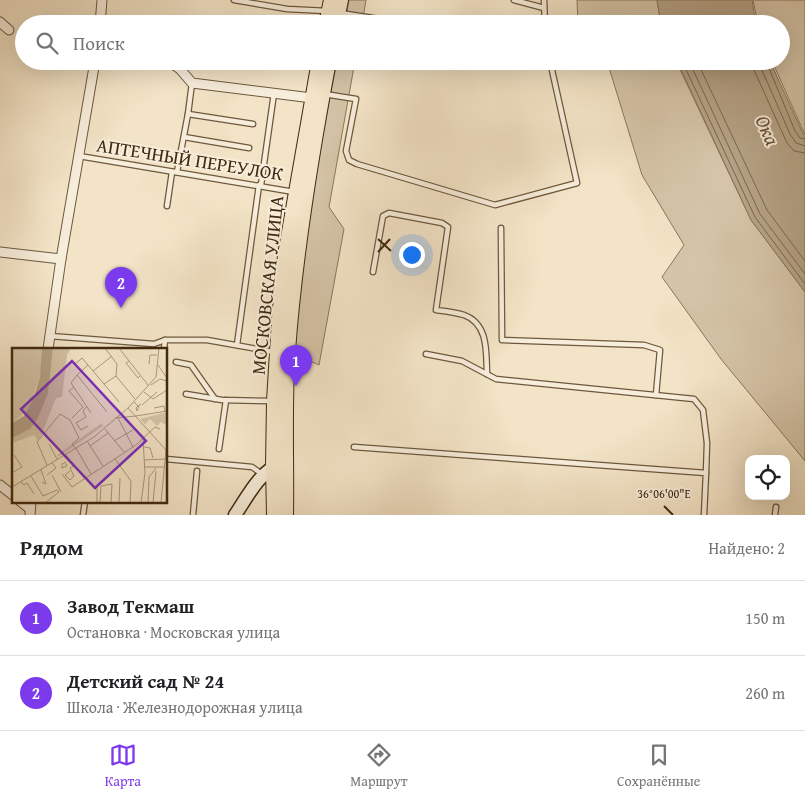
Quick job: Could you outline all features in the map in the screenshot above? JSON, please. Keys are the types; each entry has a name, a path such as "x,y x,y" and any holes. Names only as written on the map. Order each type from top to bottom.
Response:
{"main road":[{"name":"МОСКОВСКАЯ УЛИЦА","path":"286,515 274,468 318,70"},
{"name":"МОСКОВСКАЯ УЛИЦА","path":"274,515 276,352 286,255 295,192 317,96 326,70"},
{"path":"235,515 274,468"}],"street":[{"path":"101,15 102,0"},
{"path":"0,22 9,30"},
{"path":"48,348 61,259 93,70"},
{"path":"182,70 192,83 317,96"},
{"path":"0,252 61,259"},
{"path":"0,485 12,494"}],"lane":[{"path":"234,0 354,15"},
{"path":"514,0 544,8"},
{"path":"544,0 544,15"},
{"path":"317,96 356,99 346,151 349,160 356,164 495,205 577,183 552,70"},
{"path":"166,206 184,137 192,83"},
{"path":"237,345 274,93"},
{"path":"188,114 253,124"},
{"path":"184,137 249,148"},
{"name":"АПТЕЧНЫЙ ПЕРЕУЛОК","path":"79,156 295,192"},
{"path":"373,272 383,216 389,213 442,223 448,227 436,310 465,316 479,325 486,341 487,374"},
{"path":"502,228 502,340 644,344 660,350 656,395"},
{"path":"50,336 154,344 164,340 207,340 276,352"},
{"path":"164,340 164,348"},
{"path":"426,354 462,361 496,379 694,399 703,410 706,443 704,515"},
{"path":"176,362 191,364 215,399"},
{"path":"186,394 226,400 274,401"},
{"path":"219,449 226,400"},
{"path":"354,447 706,473"},
{"path":"168,459 274,468"},
{"path":"192,515 198,471"},
{"path":"83,515 85,502"},
{"path":"775,515 776,507"}],"shaded area":[{"path":"349,0 366,0 364,15 346,15"},
{"path":"577,0 657,0 660,15 578,15"},
{"path":"753,0 805,0 805,135 776,70 790,70 790,15 756,15"},
{"path":"335,70 353,70 329,207 344,229 319,365 294,354 310,200"},
{"path":"610,70 680,70 751,220 805,292 805,461 721,359 662,277 684,245 642,175"}],"water":[{"path":"657,0 752,0 754,15 660,15"},
{"name":"Ока","path":"681,70 774,70 805,138 805,292 751,220"}],"place":[{"name":"Детский сад № 24","path":"121,308"},
{"name":"Завод Текмаш","path":"296,386"}]}
